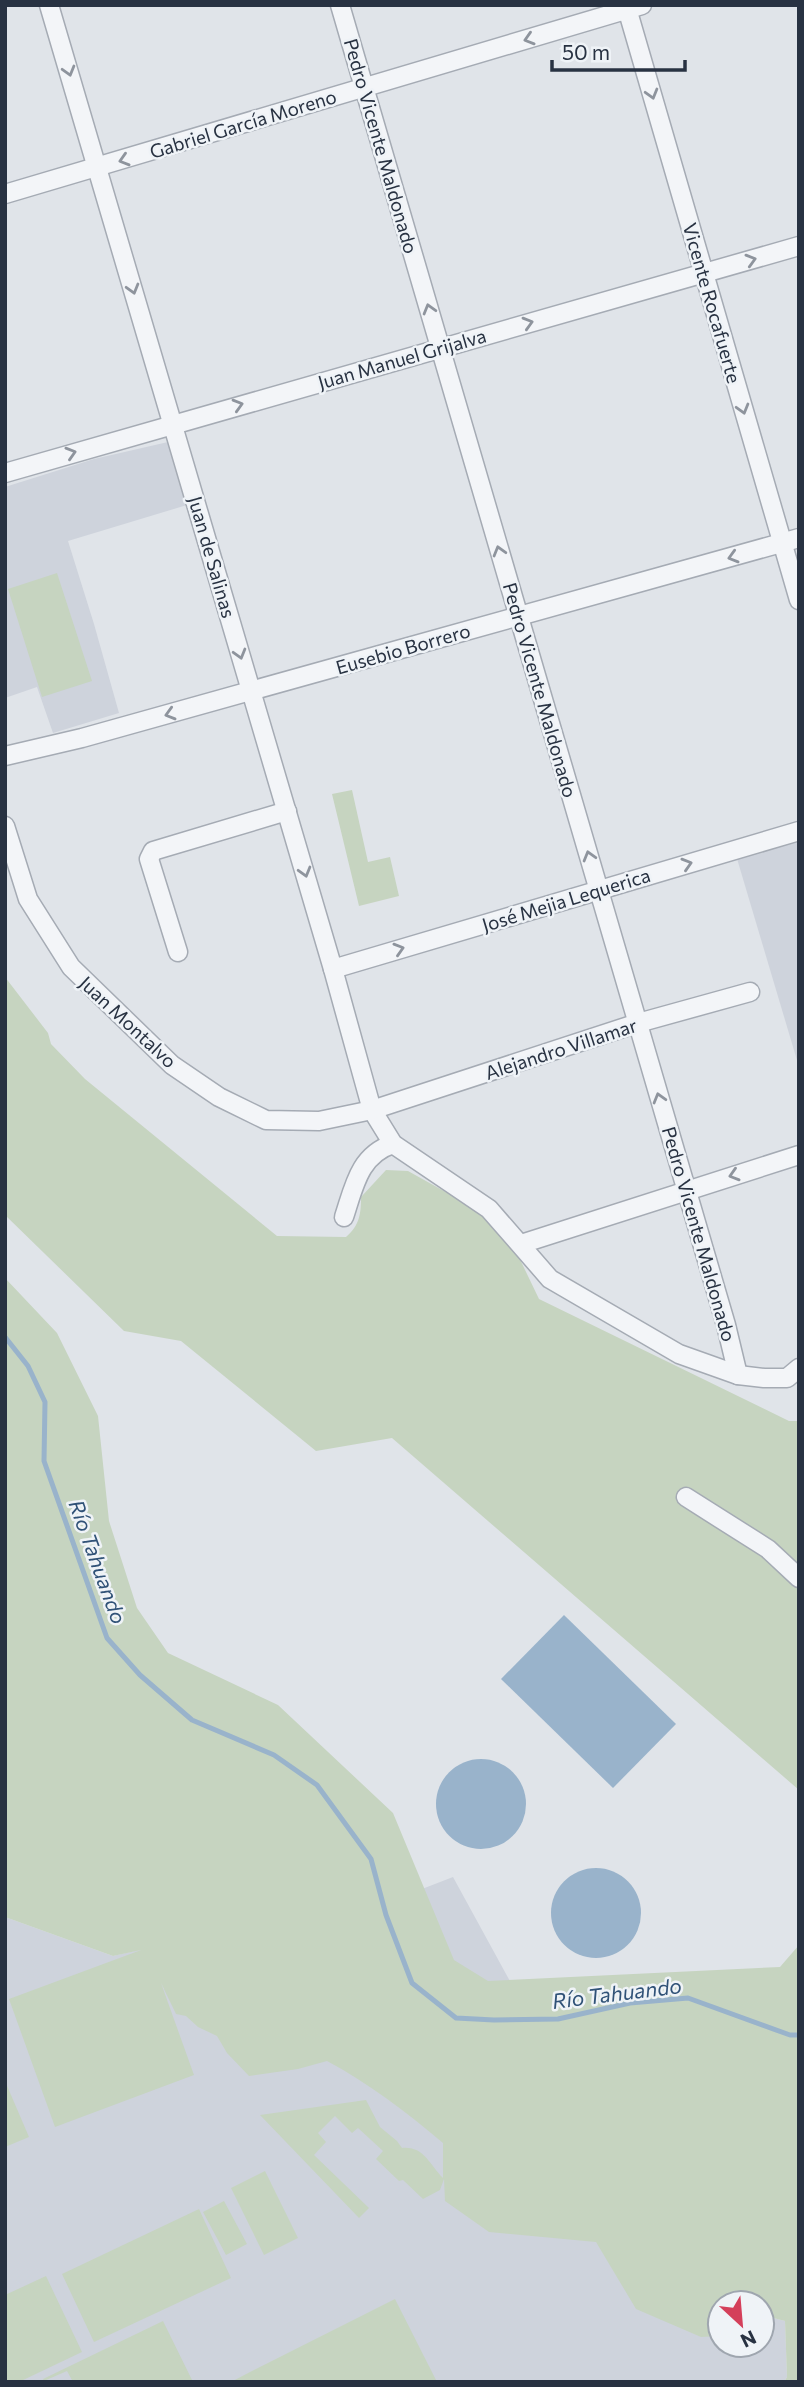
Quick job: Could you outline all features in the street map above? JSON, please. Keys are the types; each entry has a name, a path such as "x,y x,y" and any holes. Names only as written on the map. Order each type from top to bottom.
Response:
{"street":[{"name":"Juan de Salinas","path":"49,5 287,811 372,1110 393,1144"},
{"name":"Pedro Vicente Maldonado","path":"340,5 726,1325 738,1375"},
{"name":"Gabriel García Moreno","path":"5,194 632,7"},
{"name":"Vicente Rocafuerte","path":"632,7 704,273 790,540 799,600"},
{"name":"Juan Manuel Grijalva","path":"5,473 799,246"},
{"name":"Eusebio Borrero","path":"5,755 82,738 790,540"},
{"path":"178,952 149,859 153,851 287,811"},
{"name":"Juan Montalvo","path":"5,826 27,899 71,967 172,1065 219,1097 266,1120 319,1121 372,1110"},
{"name":"José Mejia Lequerica","path":"333,969 799,831"},
{"name":"Alejandro Villamar","path":"372,1110 638,1023 750,992"},
{"path":"344,1217 360,1169 382,1148 393,1144 489,1209 550,1279 679,1354 738,1375 787,1378 799,1368"},
{"path":"521,1244 799,1154"},
{"path":"686,1497 768,1549 799,1578"}],"shaded area":[{"path":"168,442 187,505 68,541 119,713 53,733 37,687 5,698 5,487 94,459"},
{"path":"799,833 799,1067 735,852"},
{"path":"453,1877 675,2283 706,2297 706,2359 776,2359 776,2319 785,2321 787,2377 784,2382 5,2382 5,1917 113,1956 147,1948 164,1989"}],"green space":[{"path":"57,573 92,681 42,697 8,589"},
{"path":"352,790 368,862 390,857 399,896 359,906 332,794"},
{"path":"5,977 48,1033 51,1044 85,1079 277,1236 346,1237 359,1218 361,1197 386,1170 408,1171 487,1215 515,1249 539,1299 789,1421 799,1421 799,1790 392,1438 316,1451 181,1341 124,1331 5,1215"},
{"path":"5,1278 57,1333 98,1416 109,1521 137,1608 168,1653 278,1705 393,1813 454,1960 488,1981 780,1967 799,1945 799,2382 784,2382 787,2377 785,2321 776,2319 776,2289 706,2289 706,2337 701,2337 636,2309 596,2242 489,2232 445,2201 444,2179 440,2190 423,2199 376,2159 383,2151 358,2128 352,2133 335,2116 318,2133 326,2142 314,2155 369,2208 359,2218 260,2115 366,2100 380,2127 402,2148 416,2150 426,2157 443,2178 443,2143 387,2099 327,2061 298,2069 249,2076 227,2053 217,2036 198,2027 186,2016 176,2014 161,1983 194,2075 55,2127 9,1999 141,1950 113,1956 5,1917"},
{"path":"5,2081 29,2137 5,2147"},
{"path":"265,2171 298,2238 264,2255 231,2188"},
{"path":"224,2201 247,2244 226,2255 203,2212"},
{"path":"199,2209 231,2278 94,2342 62,2274"},
{"path":"46,2276 82,2352 19,2382 5,2382 5,2295"},
{"path":"395,2299 437,2382 231,2382 250,2372"},
{"path":"163,2321 193,2382 73,2382 67,2371 44,2381 43,2379"}],"water":[{"path":"564,1615 676,1724 613,1788 501,1679"},
{"path":"481,1759 498,1763 513,1772 522,1787 526,1804 522,1821 513,1836 498,1845 481,1849 464,1845 449,1836 440,1821 436,1804 440,1787 449,1772 464,1763"},
{"path":"596,1868 613,1872 628,1881 637,1896 641,1913 637,1930 628,1945 613,1954 596,1958 579,1954 564,1945 555,1930 551,1913 555,1896 564,1881 579,1872"}],"waterway":[{"name":"Río Tahuando","path":"5,1337 28,1366 45,1402 44,1461 107,1638 140,1675 192,1720 274,1755 317,1785 371,1859 386,1915 412,1983 456,2018 558,2019 630,2003 688,1998 790,2035 799,2035"}]}
